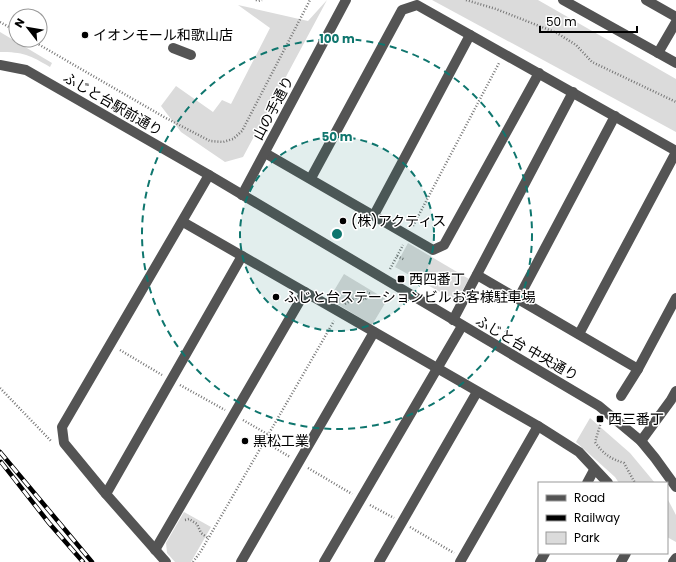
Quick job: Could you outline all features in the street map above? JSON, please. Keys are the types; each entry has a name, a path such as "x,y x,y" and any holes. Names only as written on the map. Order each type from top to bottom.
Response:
{"street":[{"name":"山の手通り","path":"242,195 346,0"},
{"path":"563,0 676,63"},
{"path":"646,0 676,18"},
{"path":"311,178 402,10 417,4 676,151 579,334"},
{"path":"658,53 676,22"},
{"path":"374,215 470,35"},
{"path":"173,48 191,55"},
{"name":"ふじと台駅前通り","path":"0,65 26,70 209,175"},
{"path":"265,152 433,250 444,245 539,73"},
{"path":"453,320 573,92"},
{"path":"518,299 615,116"},
{"path":"166,562 106,494 64,443 62,427 183,222 209,175 242,195"},
{"name":"ふじと台 中央通り","path":"242,195 599,406 641,441 676,487"},
{"path":"183,222 538,426 580,452 594,470 607,482"},
{"path":"106,494 242,256"},
{"path":"477,275 638,369"},
{"path":"154,550 305,292"},
{"path":"621,396 638,369 676,298"},
{"path":"324,562 462,326"},
{"path":"241,562 374,332"},
{"path":"379,562 477,392"},
{"path":"641,441 674,399"},
{"path":"460,562 538,426"},
{"path":"588,482 594,470"},
{"path":"674,562 676,558"}],"path":[{"path":"256,0 262,0"},
{"path":"45,48 164,117 210,141 223,142 233,139 242,131 310,0"},
{"path":"466,0 496,9 557,33 576,45 592,62 676,102"},
{"path":"390,269 504,53"},
{"path":"397,256 405,260"},
{"path":"192,562 208,538 269,435 339,312 344,305 363,291 371,294 364,300 358,296"},
{"path":"111,345 269,435"},
{"path":"601,422 596,442 600,450 611,458 624,463 634,482"},
{"path":"181,518 185,520 189,519 197,524 201,533 208,538"}],"green space":[{"path":"327,0 243,157 225,162 181,132 161,106 176,86 213,112 222,100 231,104 270,28 238,5 308,21"},
{"path":"432,0 538,0 676,79 676,132"},
{"path":"0,32 8,37 8,48 27,48 52,63 50,67 26,55 0,52"},
{"path":"408,243 469,279 459,296 451,298 395,267"},
{"path":"344,274 387,300 372,325 329,299"},
{"path":"590,418 630,453 654,482 618,482 615,477 576,442"},
{"path":"668,500 676,515 676,542 668,538"},
{"path":"184,512 211,527 191,562 175,562 167,553 166,543"}],"railway":[{"path":"0,452 92,562"},
{"path":"1,462 49,523 83,562"}],"place":[{"name":"イオンモール和歌山店","path":"85,35"},
{"name":"(株)アクティス","path":"343,221"},
{"name":"西四番丁","path":"401,279"},
{"name":"ふじと台ステーションビルお客様駐車場","path":"276,297"},
{"name":"西三番丁","path":"600,419"},
{"name":"黒松工業","path":"245,441"}]}
